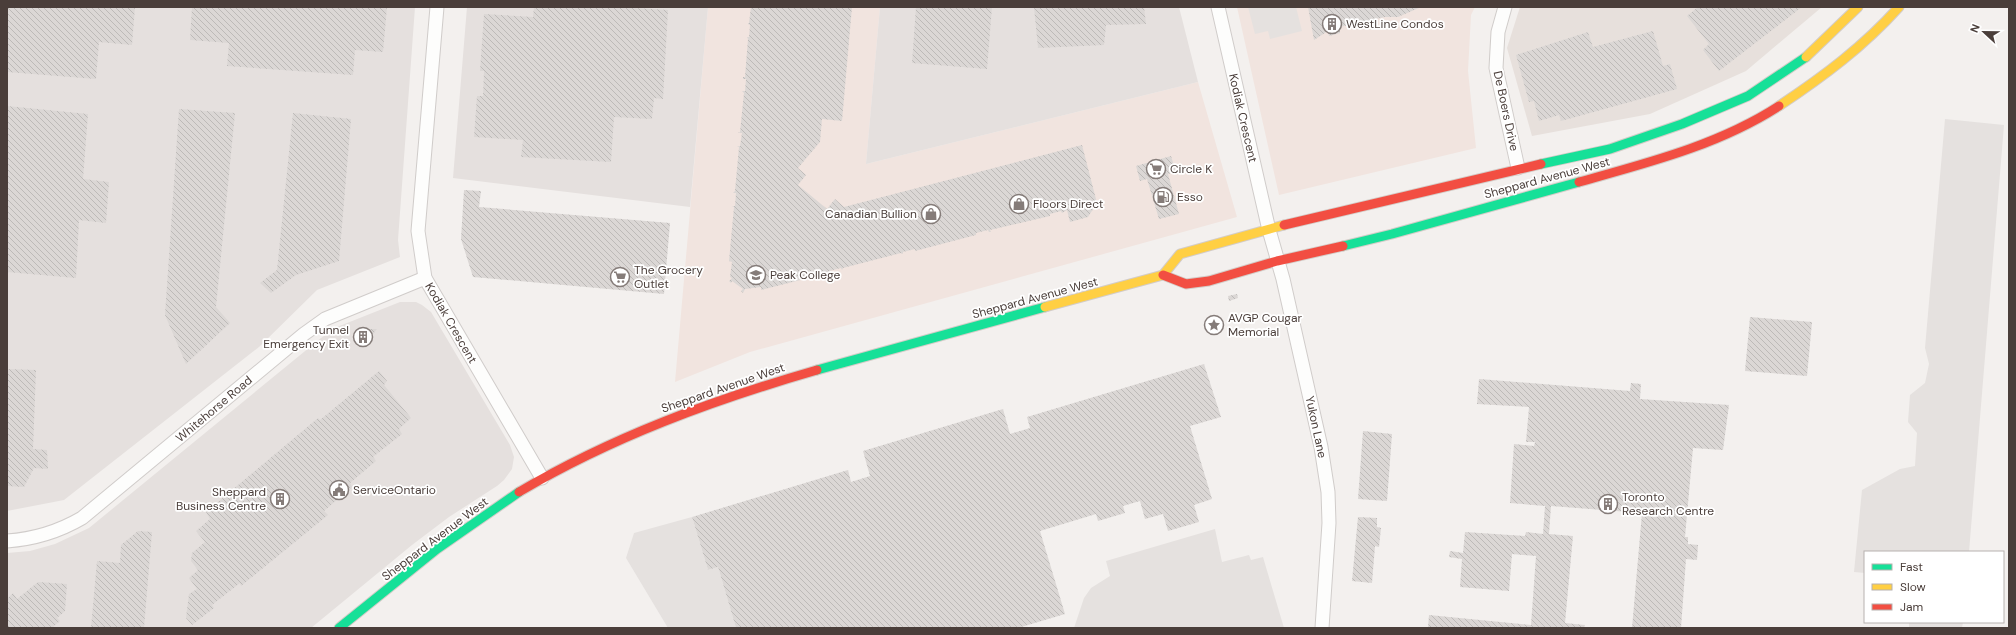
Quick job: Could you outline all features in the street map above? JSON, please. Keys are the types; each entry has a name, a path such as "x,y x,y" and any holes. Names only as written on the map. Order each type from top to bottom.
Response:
{"main road":[{"name":"Sheppard Avenue West","path":"339,628 466,528 542,478 580,458 662,422 771,383 1163,274 1180,254 1269,230 1518,168 1610,149 1682,124 1748,96 1805,58 1858,7"},
{"name":"Sheppard Avenue West","path":"1163,274 1186,284 1209,281 1277,261 1392,234 1520,199 1649,162 1713,140 1771,111 1828,73 1880,28 1899,7"}],"street":[{"name":"Kodiak Crescent","path":"437,7 418,232 425,278 542,478"},
{"name":"Kodiak Crescent","path":"1218,7 1269,230"},
{"name":"De Boers Drive","path":"1505,7 1498,32 1496,68 1518,168"},
{"name":"Yukon Lane","path":"1269,230 1283,280 1321,447 1328,492 1329,523 1322,628"},
{"name":"Whitehorse Road","path":"7,541 47,535 63,529 82,518 304,334 325,319 425,278"}],"shaded area":[{"path":"7,7 415,7 398,240 400,257 317,290 259,347 64,500 7,511"},
{"path":"467,7 708,7 690,207 453,178"},
{"path":"708,7 880,7 866,164 1198,82 1237,217 750,352 675,382"},
{"path":"880,7 1179,7 1198,82 866,164"},
{"path":"1237,7 1475,7 1471,15 1468,71 1476,148 1279,195"},
{"path":"1248,7 1296,7 1302,31 1270,39 1268,31 1255,34"},
{"path":"1520,7 1822,7 1746,71 1650,114 1532,136 1507,48"},
{"path":"1945,119 2004,125 1969,551 1864,551 1864,573 1854,572 1862,490 1900,469 1915,466 1917,433 1908,422 1910,395 1925,383 1929,364 1925,348"},
{"path":"400,302 416,302 431,312 510,445 514,457 512,469 504,480 497,486 449,517 412,545 311,628 7,628 7,553 30,551 55,544 89,528 321,338 337,327"},
{"path":"692,517 708,570 718,567 736,628 668,628 626,558 634,533"},
{"path":"1215,529 1222,562 1249,555 1251,560 1263,557 1284,628 1074,628 1084,598 1091,588 1110,576 1106,561"},
{"path":"1909,623 1963,623 1962,628 1909,628"}],"building":[{"path":"7,7 135,7 132,45 99,42 96,79 7,72"},
{"path":"192,7 387,7 383,52 355,50 353,75 227,66 229,43 190,40"},
{"path":"534,7 619,7 668,10 663,99 654,98 652,119 614,117 611,162 521,157 523,140 474,137 477,96 483,96 484,71 480,71 484,14 533,17"},
{"path":"751,7 852,7 842,121 822,119 820,142 798,168 806,175 798,185 827,209 835,199 844,207 1082,145 1097,203 1088,217 1070,222 1067,210 1062,213 1061,211 1050,214 1050,216 990,230 991,232 988,230 976,233 976,235 915,251 915,249 903,252 903,254 901,253 843,268 842,270 841,268 829,271 830,274 828,273 761,290 761,287 745,289 743,293 741,291 743,289 732,281 731,283 729,281 732,278 730,277 732,262 729,261 734,207 732,206 735,206 736,193 733,193 735,191 739,147 737,146 740,146 742,133 738,133 740,132 744,93 742,91 745,91 746,79 743,79 743,77 745,77 747,37 749,37 750,25 748,23"},
{"path":"916,7 992,7 987,69 912,63"},
{"path":"1034,7 1144,7 1146,24 1106,25 1104,45 1038,48"},
{"name":"WestLine Condos","path":"1308,7 1421,7 1398,17 1376,19 1376,23 1368,25 1366,21 1340,27 1340,33 1329,36 1328,31 1314,40"},
{"path":"1698,7 1802,7 1719,71 1703,50 1709,44 1687,16"},
{"path":"1653,31 1663,66 1670,64 1677,89 1561,121 1559,115 1539,121 1534,101 1529,102 1516,55 1588,32 1593,47"},
{"path":"7,106 88,114 83,179 109,182 106,223 79,220 76,278 7,272"},
{"path":"179,109 235,113 216,307 230,323 186,364 165,315"},
{"path":"293,113 351,119 339,261 296,275 271,293 260,283 277,270"},
{"path":"1171,156 1176,172 1168,174 1179,214 1159,219 1147,179 1140,181 1136,166"},
{"path":"464,190 481,191 479,207 670,223 664,294 473,277 461,239"},
{"path":"1237,294 1238,298 1229,301 1228,296"},
{"path":"1750,317 1812,322 1807,376 1745,371"},
{"name":"Tunnel Emergency Exit","path":"366,329 377,329 369,339 358,344 354,336"},
{"path":"1204,364 1221,417 1190,426 1212,499 1194,505 1199,522 1168,531 1163,514 1145,519 1140,501 1123,506 1125,513 1098,521 1096,514 1040,531 1065,614 1018,628 736,628 718,567 708,570 692,517 848,470 851,482 870,476 863,451 1003,409 1010,434 1030,428 1027,417"},
{"path":"7,369 36,370 33,449 47,450 48,469 34,468 24,487 7,486"},
{"name":"Sheppard Business Centre","path":"379,371 387,381 384,385 411,418 399,429 402,434 373,457 376,461 350,483 352,487 324,511 328,515 241,586 240,583 212,605 214,608 192,625 186,618 189,594 197,589 189,578 198,570 191,561 192,553 205,542 196,531 210,519 206,512 318,418 320,420"},
{"name":"Toronto Research Centre","path":"1479,379 1630,391 1631,383 1641,384 1640,399 1729,405 1723,450 1693,448 1685,537 1688,537 1688,544 1698,545 1697,560 1686,559 1681,628 1632,628 1642,513 1551,506 1549,534 1573,536 1565,623 1585,625 1584,628 1428,628 1429,615 1531,625 1536,556 1512,554 1509,591 1460,587 1462,559 1449,557 1450,551 1463,553 1465,532 1525,536 1526,532 1543,534 1545,506 1510,503 1514,444 1534,446 1535,442 1526,442 1529,407 1477,404"},
{"path":"1363,431 1392,434 1387,501 1358,499"},
{"path":"1358,517 1377,518 1377,527 1381,528 1379,547 1375,546 1372,583 1352,581"},
{"name":"Sheppard Business Centre","path":"138,531 152,532 144,628 91,628 97,561 120,563 121,545"},
{"path":"38,582 67,584 65,611 57,618 60,621 52,628 7,628 7,599 13,593 17,599"}],"traffic: fast":[{"path":"1541,164 1610,149 1682,124 1748,96 1806,57"},
{"path":"1343,246 1392,234 1579,182"},
{"path":"817,370 1045,307"},
{"path":"339,628 437,549 519,492"}],"traffic: slow":[{"path":"1806,57 1858,7"},
{"path":"1779,106 1812,84 1857,48 1899,7"},
{"path":"1045,307 1163,275 1180,254 1284,225"}],"traffic: jam":[{"path":"1579,182 1682,152 1732,132 1779,106"},
{"path":"1284,225 1541,164"},
{"path":"1163,275 1186,284 1209,281 1277,261 1343,246"},
{"path":"519,492 554,472 627,437 702,407 817,370"}],"place":[{"name":"WestLine Condos","path":"1332,24"},
{"name":"Circle K","path":"1156,169"},
{"name":"Esso","path":"1163,197"},
{"name":"Floors Direct","path":"1019,204"},
{"name":"Canadian Bullion","path":"931,214"},
{"name":"Peak College","path":"756,275"},
{"name":"The Grocery Outlet","path":"620,277"},
{"name":"AVGP Cougar Memorial","path":"1214,325"},
{"name":"Tunnel Emergency Exit","path":"363,337"},
{"name":"ServiceOntario","path":"339,490"},
{"name":"Sheppard Business Centre","path":"280,499"},
{"name":"Toronto Research Centre","path":"1608,504"}]}
